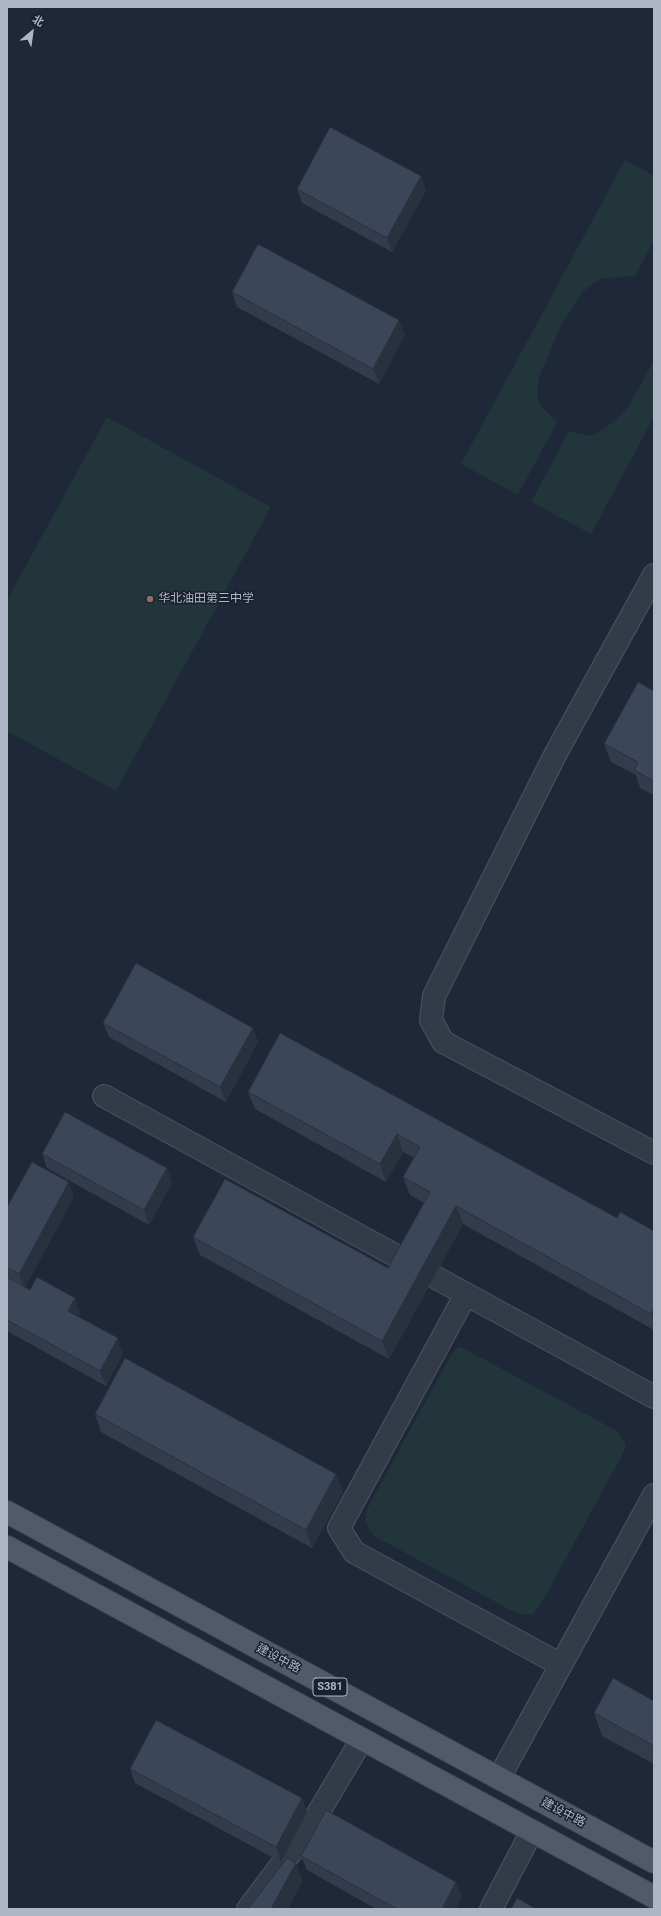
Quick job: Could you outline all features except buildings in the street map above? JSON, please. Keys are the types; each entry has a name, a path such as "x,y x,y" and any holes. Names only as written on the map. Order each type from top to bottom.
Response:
{"main road":[{"name":"建设中路","path":"7,1512 654,1862"},
{"name":"S381","path":"7,1547 654,1897"}],"lane":[{"path":"654,574 556,753 441,982 434,996 431,1020 443,1042 654,1153"},
{"path":"104,1096 654,1397"},
{"path":"466,1294 339,1528 354,1552 561,1665"},
{"path":"499,1778 654,1495"},
{"path":"248,1909 310,1827 362,1739"},
{"path":"491,1909 532,1831"}],"green space":[{"path":"625,160 654,176 654,241 635,276 600,279 582,292 560,327 538,380 538,398 541,406 557,422 518,495 461,464"},
{"path":"654,360 654,417 591,534 531,502 569,431 591,436 614,422 628,408"},
{"path":"107,417 271,507 116,791 7,731 7,600"},
{"path":"461,1347 617,1431 626,1444 625,1450 541,1604 533,1614 523,1615 516,1613 374,1536 368,1528 365,1517 367,1509 451,1355 457,1348"}],"place":[{"name":"华北油田第三中学","path":"150,599"}]}
